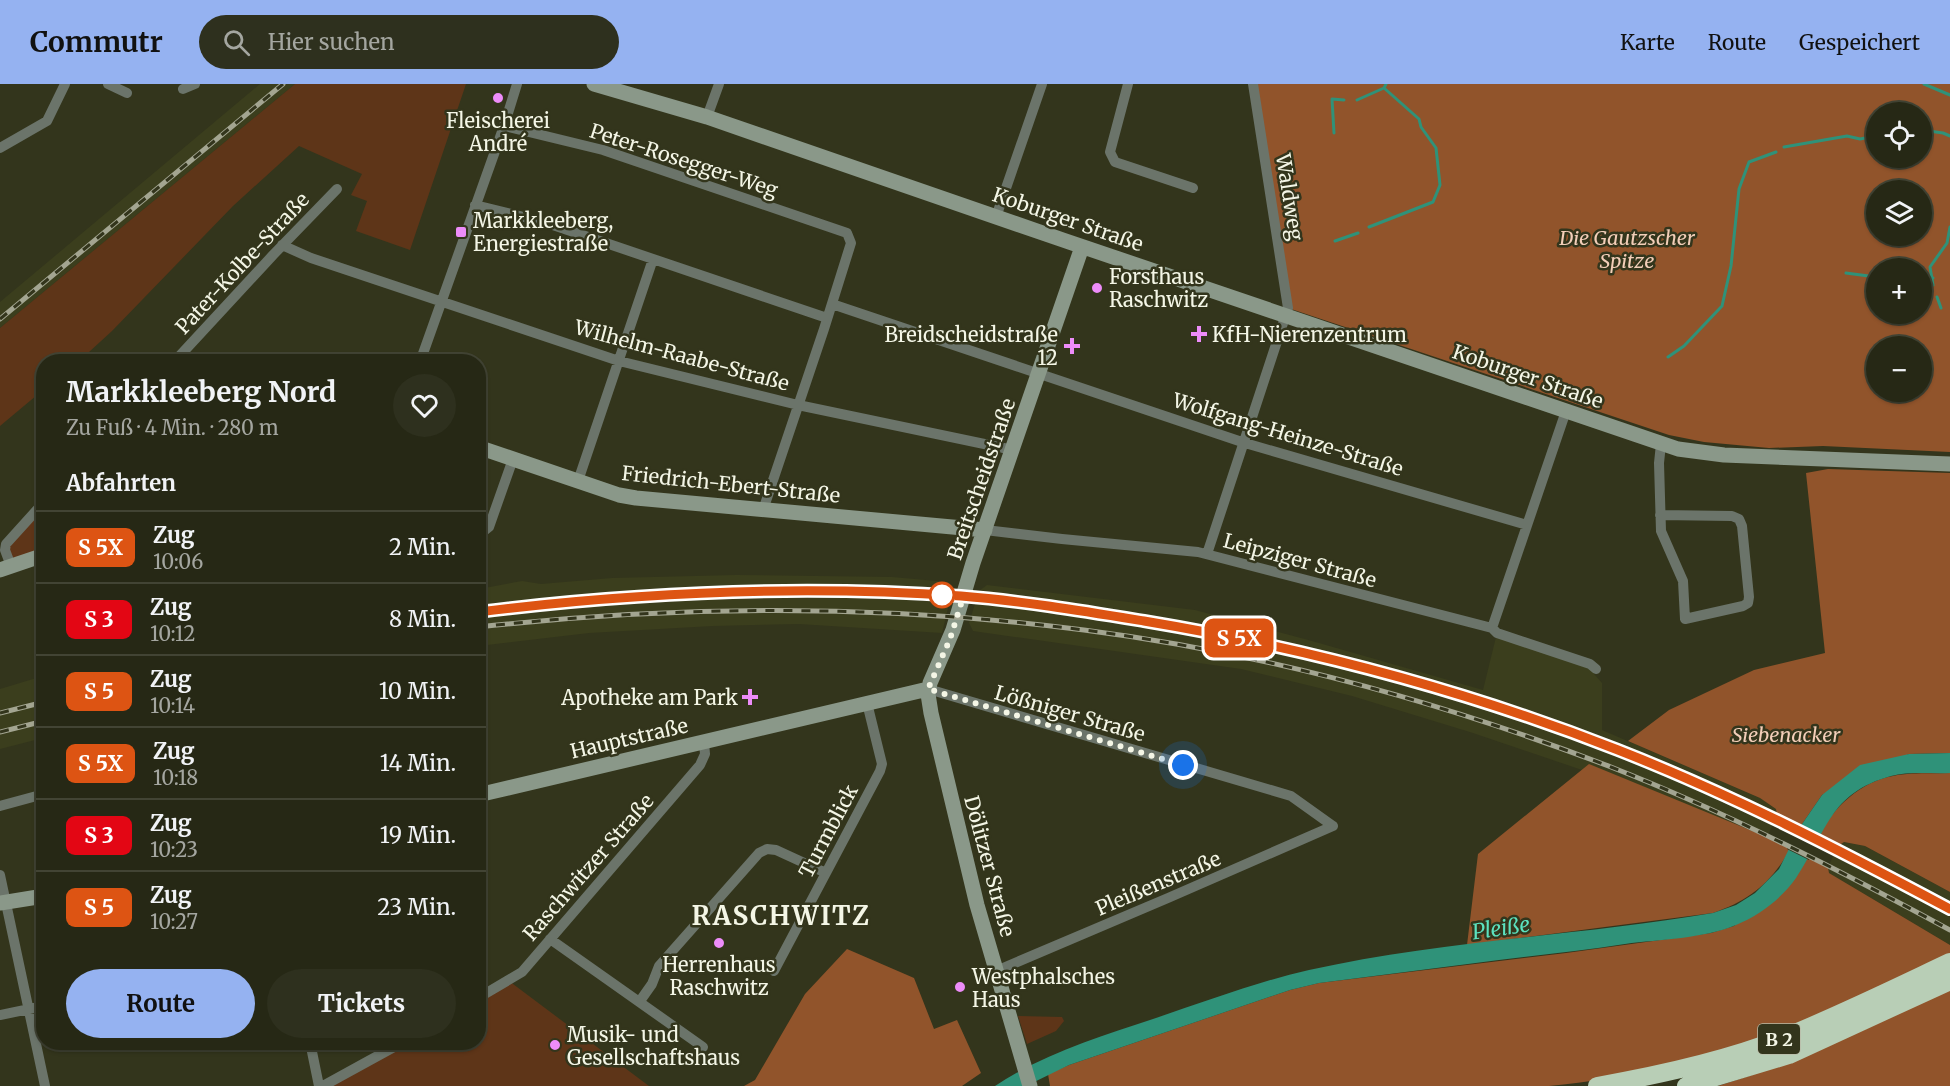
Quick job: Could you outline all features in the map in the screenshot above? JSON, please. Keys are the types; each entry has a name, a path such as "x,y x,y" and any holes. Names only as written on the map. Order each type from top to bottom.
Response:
{"highway":[{"name":"B 2","path":"1597,1086 1704,1063 1762,1045 1852,1008 1950,962"},
{"name":"B 2","path":"1686,1086 1789,1055 1950,981"}],"main road":[{"name":"Koburger Straße","path":"594,84 707,117 1661,444 1724,455 1950,464"},
{"name":"Breitscheidstraße","path":"928,689 953,630 1082,247"},
{"name":"Friedrich-Ebert-Straße","path":"486,450 619,495 636,498 985,530"},
{"path":"5,568 36,558"},
{"name":"Hauptstraße","path":"486,793 928,689"},
{"name":"Dölitzer Straße","path":"928,689 931,713 974,895 1030,1086"},
{"path":"896,695 914,701 931,713"},
{"path":"3,903 36,897"}],"street":[{"path":"0,148 46,121 65,84"},
{"path":"108,84 127,93"},
{"path":"183,89 195,84"},
{"path":"423,354 517,84"},
{"path":"707,117 719,84"},
{"path":"996,217 1042,84"},
{"path":"1128,84 1110,152 1115,162 1193,188"},
{"name":"Waldweg","path":"1253,84 1288,308 1286,316"},
{"name":"Peter-Rosegger-Weg","path":"504,126 603,150 847,233 850,243 832,304"},
{"name":"Pater-Kolbe-Straße","path":"181,354 337,189"},
{"path":"475,205 544,222 827,318"},
{"name":"Wilhelm-Raabe-Straße","path":"282,245 311,258 619,361 798,405 1013,450"},
{"path":"578,481 653,259"},
{"path":"763,510 832,304"},
{"name":"Wolfgang-Heinze-Straße","path":"832,304 1245,443 1527,525"},
{"path":"1207,554 1286,316"},
{"path":"1492,628 1566,411"},
{"path":"1660,514 1732,516 1739,519 1742,526 1748,603 1685,619 1681,572 1661,531 1660,514 1659,463 1661,444"},
{"path":"486,529 489,527 513,459"},
{"path":"5,568 6,544 36,511"},
{"name":"Leipziger Straße","path":"985,530 1207,554 1492,628 1497,633 1590,664 1596,669"},
{"name":"Lößniger Straße","path":"928,689 1291,796 1333,826"},
{"name":"Turmblick","path":"774,971 880,771 882,764 867,703"},
{"name":"Raschwitzer Straße","path":"486,993 522,972 700,765 705,754 705,743"},
{"path":"0,806 36,796"},
{"name":"Pleißenstraße","path":"996,971 1333,826"},
{"path":"640,1001 652,984 658,966 759,853 767,849 776,850 826,873"},
{"path":"0,875 3,903 36,1043"},
{"path":"550,939 702,1047"},
{"path":"0,1015 36,1008"},
{"path":"38,1050 45,1086"},
{"path":"312,1050 321,1086 388,1050"}],"shaded area":[{"path":"260,84 295,84 0,328 0,302"},
{"path":"295,84 466,84 410,250 356,231 367,201 351,195 362,174 299,146 233,206 112,331 87,354 36,354 36,396 0,426 0,328"},
{"path":"36,510 36,557 11,566 8,540"},
{"path":"736,575 892,577 948,582 952,591 942,633 799,624 713,626 589,633 486,645 486,588 522,581 541,584 612,578"},
{"path":"987,585 1195,610 1483,690 1497,633 1596,669 1594,674 1602,683 1602,730 1760,798 1776,809 1777,816 1767,837 1762,840 1582,770 1473,733 1352,696 1241,669 973,631 969,623 979,591"},
{"path":"36,678 36,740 0,749 0,689"},
{"path":"1843,842 1865,846 1950,892 1950,945 1829,873 1828,867 1838,846"},
{"path":"509,981 649,1086 323,1086 390,1050 486,1050 486,994"},
{"path":"1018,1016 1062,1017 1064,1021 1056,1031 1027,1044"}],"green space":[{"name":"Die Gautzscher Spitze","path":"1253,84 1950,84 1950,452 1823,446 1769,448 1704,442 1669,435 1288,308"},
{"name":"Siebenacker","path":"1828,469 1950,473 1950,753 1909,754 1822,795 1800,827 1777,816 1776,809 1760,798 1628,741 1669,710 1754,670 1825,653 1806,473"},
{"path":"1589,764 1791,848 1776,871 1758,889 1738,902 1713,913 1467,945 1478,854"},
{"path":"1950,773 1950,892 1865,846 1844,842 1838,846 1818,836 1824,825 1849,797 1870,784 1900,775"},
{"path":"1808,857 1828,867 1829,873 1950,945 1950,954 1797,1026 1706,1057 1612,1078 1549,1086 1050,1086 1048,1074 1069,1065 1290,990 1319,983 1711,933 1734,926 1795,878"},
{"path":"847,949 914,978 934,1029 957,1020 981,1073 962,1086 744,1086 755,1080 805,994"},
{"path":"1950,990 1950,1086 1718,1086 1752,1075"}],"water":[{"path":"1950,753 1950,773 1898,774 1870,783 1854,793 1832,816 1796,878 1784,893 1753,916 1723,930 1681,938 1319,983 1290,990 1069,1065 1026,1086 995,1086 1052,1055 1092,1040 1250,986 1309,970 1409,952 1663,921 1713,913 1736,905 1755,893 1779,869 1800,827 1822,795 1860,765 1909,754"}],"pier":[{"path":"1798,824 1822,836 1809,860 1787,849"}],"waterway":[{"path":"1369,227 1433,202 1440,185 1436,148 1421,127 1419,119 1384,88 1386,84"},
{"path":"1924,84 1950,95"},
{"path":"1357,100 1384,88"},
{"path":"1334,133 1332,99 1344,100"},
{"path":"1932,131 1950,136"},
{"path":"1784,147 1847,136 1866,138"},
{"path":"1668,357 1684,346 1722,306 1731,266 1739,189 1749,162 1776,152"},
{"path":"1933,285 1930,267 1947,243 1950,227"},
{"path":"1335,241 1358,233"},
{"path":"1846,273 1866,276"},
{"path":"1937,297 1941,308"}],"railway":[{"path":"0,319 283,84"},
{"path":"486,611 662,594 754,590 846,591 945,596 1043,606 1141,620 1238,638 1335,660 1431,686 1525,716 1618,750 1787,824 1950,909"},
{"path":"486,626 706,611 857,612 933,615 1084,630 1219,652 1285,666 1417,701 1483,721 1611,767 1698,803 1783,843 1950,930"},
{"path":"0,713 36,704"},
{"path":"0,732 36,723"}],"train":[{"path":"486,611 647,596 761,591 843,591 951,596 1034,604 1096,612 1229,636 1389,674 1522,715 1620,750 1762,811 1950,909"}],"place":[{"name":"Fleischerei André","path":"498,98"},
{"name":"Markkleeberg, Energiestraße","path":"461,232"},
{"name":"Forsthaus Raschwitz","path":"1097,288"},
{"name":"KfH-Nierenzentrum","path":"1199,334"},
{"name":"Breidscheidstraße 12","path":"1072,346"},
{"name":"Apotheke am Park","path":"750,697"},
{"name":"Herrenhaus Raschwitz","path":"719,943"},
{"name":"Westphalsches Haus","path":"960,987"},
{"name":"Musik- und Gesellschaftshaus","path":"555,1045"}],"district":[{"name":"RASCHWITZ","path":"781,915"}],"route":[{"path":"942,595 961,604 950,639 928,689 1183,765"}],"water label":[{"name":"Pleiße","path":"1501,928"}]}
